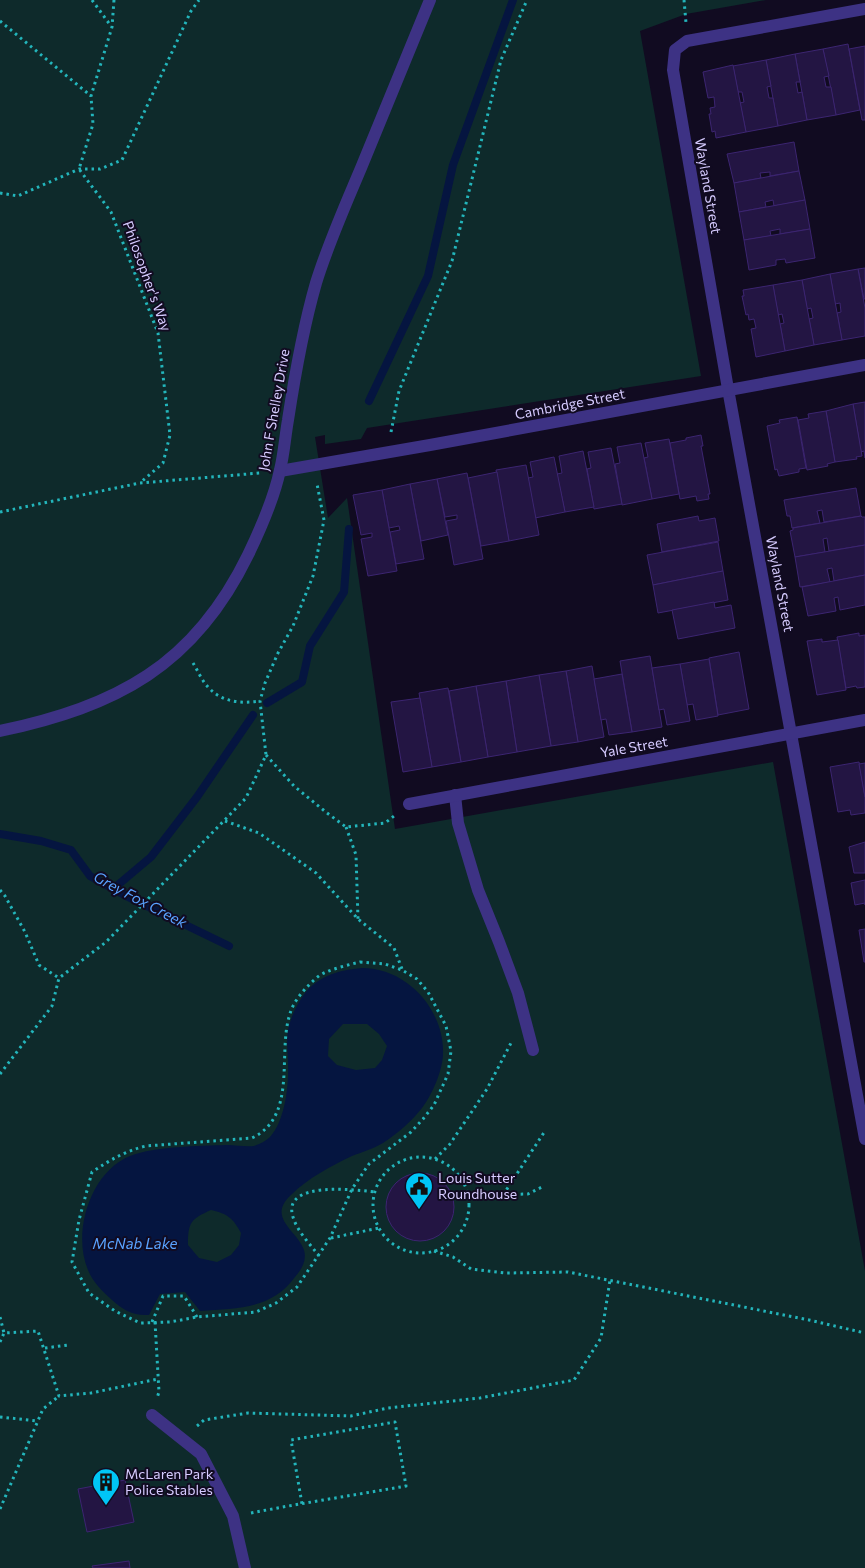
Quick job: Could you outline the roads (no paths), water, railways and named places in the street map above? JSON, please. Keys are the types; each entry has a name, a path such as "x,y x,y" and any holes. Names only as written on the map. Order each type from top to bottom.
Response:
{"street":[{"name":"John F Shelley Drive","path":"0,731 38,723 63,715 118,694 153,673 184,648 214,613 240,571 262,527 280,472 302,336 317,281 336,228 430,0"},
{"name":"Wayland Street","path":"865,9 687,41 675,50 673,70 728,389 792,733 860,1078 865,1139"},
{"name":"Cambridge Street","path":"280,472 865,365"},
{"name":"Yale Street","path":"409,804 865,720"},
{"path":"455,795 458,823 478,890 518,993 533,1050"},
{"path":"152,1415 201,1454 233,1516 245,1568"}],"water":[{"name":"McNab Lake","path":"354,969 379,970 394,975 421,995 430,1008 438,1023 443,1055 439,1076 426,1103 409,1123 389,1139 320,1173 305,1183 284,1203 283,1218 301,1243 305,1257 298,1274 286,1288 275,1296 240,1308 200,1311 185,1292 160,1294 149,1315 129,1312 120,1307 95,1282 90,1274 84,1255 82,1239 88,1205 104,1175 116,1164 130,1156 152,1150 191,1146 254,1146 268,1138 275,1130 283,1112 288,1073 287,1034 297,1006 305,993 317,982 331,974","holes":["343,1024 367,1024 379,1034 387,1046 382,1060 375,1068 356,1070 337,1065 328,1056 329,1039","211,1210 229,1217 241,1233 239,1245 231,1255 217,1262 199,1258 188,1245 192,1222"]}],"waterway":[{"path":"369,401 428,276 453,165 513,0"},
{"path":"267,703 302,682 310,646 344,592 349,529"},
{"path":"113,889 151,857 197,797 253,715"},
{"name":"Grey Fox Creek","path":"0,834 41,841 71,850 90,876 128,897 229,946"}],"place":[{"name":"Louis Sutter Roundhouse","path":"419,1210"},
{"name":"McLaren Park Police Stables","path":"106,1506"}]}
